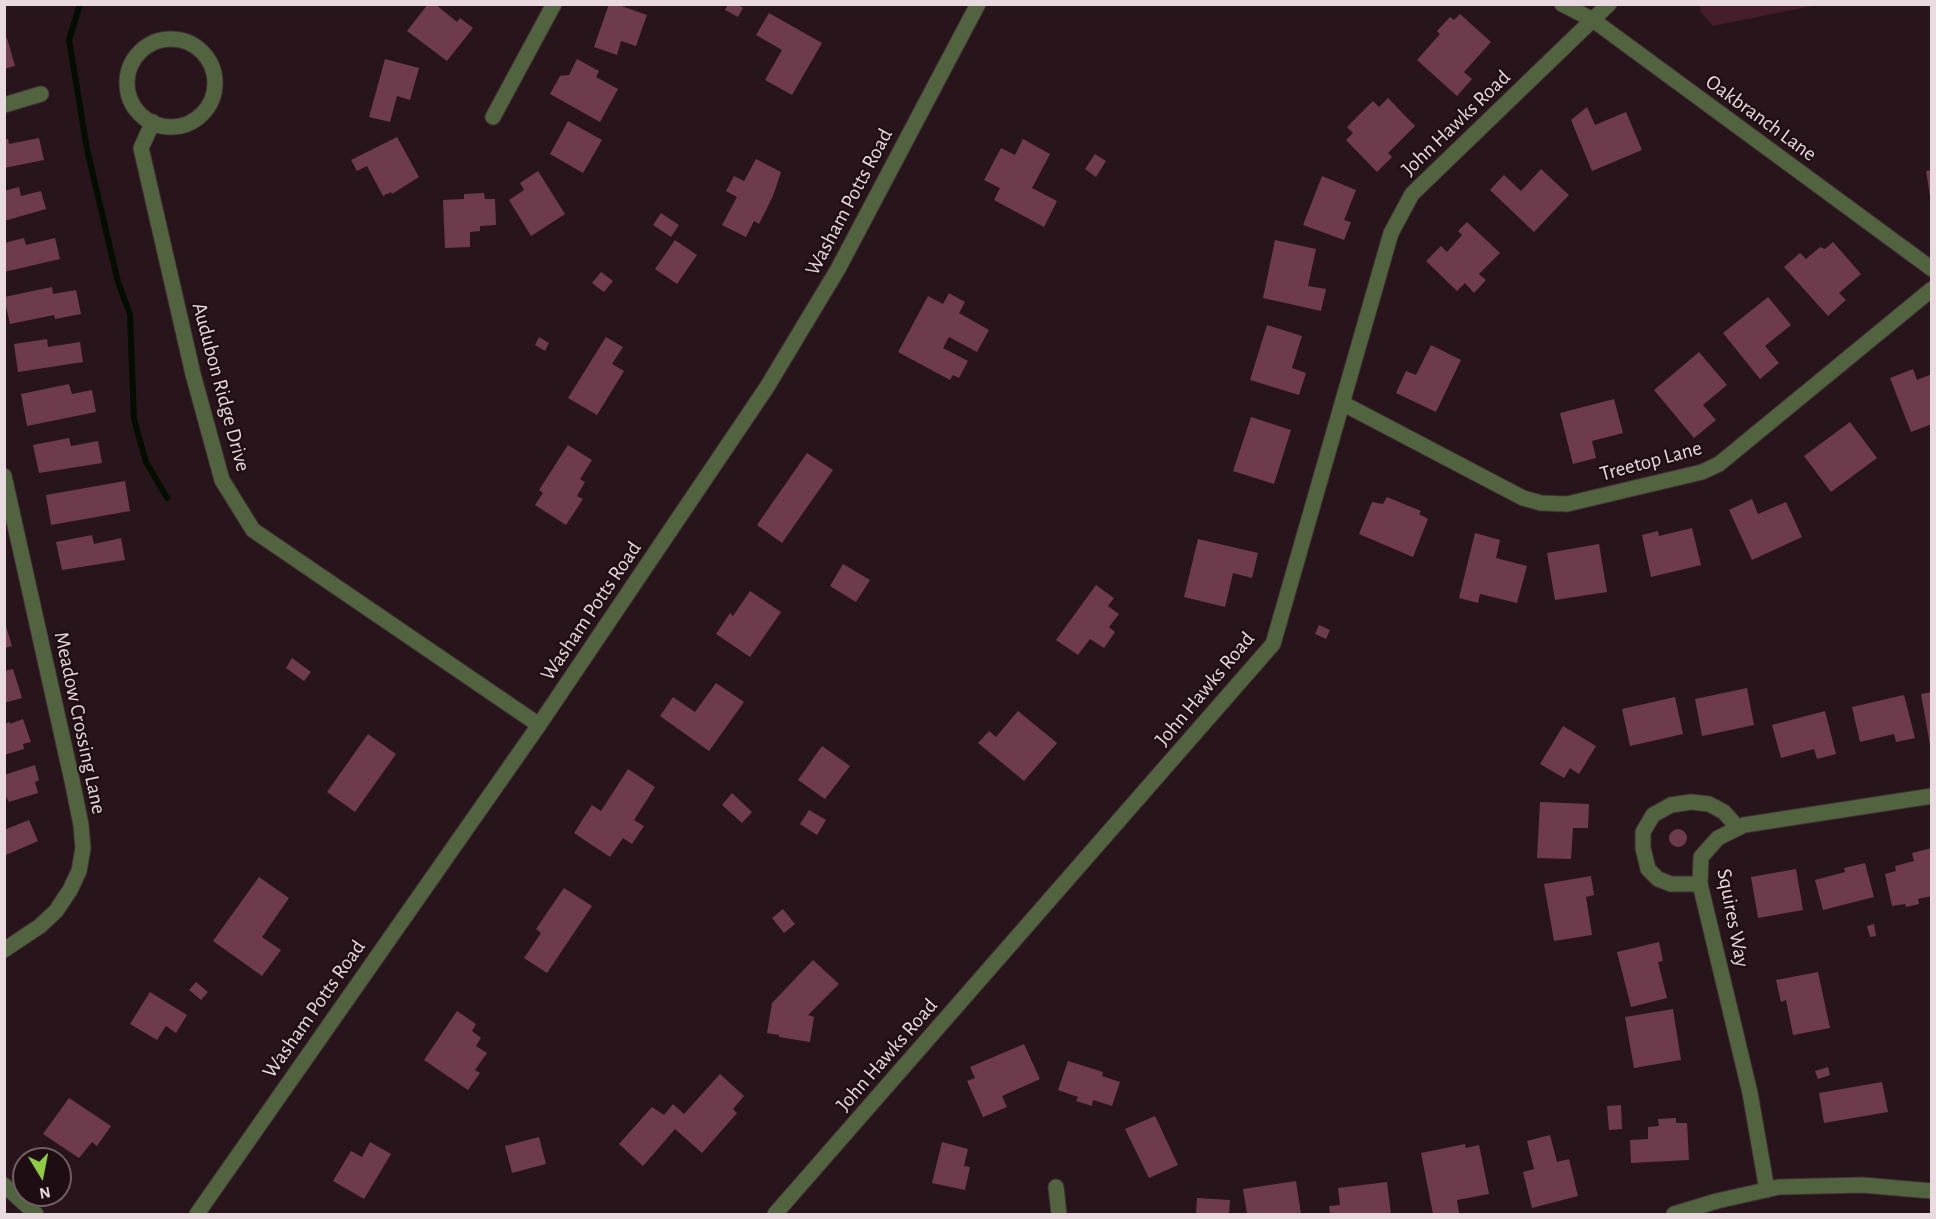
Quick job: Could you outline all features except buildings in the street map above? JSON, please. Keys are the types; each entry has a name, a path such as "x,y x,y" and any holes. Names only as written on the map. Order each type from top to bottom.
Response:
{"street":[{"name":"Washam Potts Road","path":"197,1215 539,725 767,387 806,324 876,198 978,4"},
{"name":"Oakbranch Lane","path":"1562,4 1593,20 1932,269"},
{"name":"John Hawks Road","path":"775,1215 1273,644 1391,233 1412,194 1610,4"},
{"path":"493,117 548,6"},
{"path":"177,38 191,42 203,51 212,63 216,76 215,91 210,105 201,116 188,124 174,127 159,126 153,122 135,109 128,96 126,81 129,67 137,54 149,44 162,39 177,38"},
{"path":"4,105 40,94"},
{"name":"Audubon Ridge Drive","path":"153,122 141,147 193,374 222,480 253,530 539,725"},
{"name":"Treetop Lane","path":"1342,403 1523,498 1542,503 1567,504 1702,472 1719,464 1932,289"},
{"name":"Meadow Crossing Lane","path":"4,476 73,784 83,848 79,871 56,911 40,926 4,950"},
{"name":"Squires Way","path":"1767,1190 1750,1093 1700,884 1701,857 1718,838 1744,825 1932,796"},
{"path":"1700,884 1671,884 1658,879 1648,869 1643,849 1643,832 1653,815 1671,805 1690,802 1709,804 1724,812 1738,828"},
{"path":"4,1185 36,1215"},
{"path":"1674,1215 1717,1201 1767,1190 1844,1185 1932,1191"},
{"path":"1056,1187 1059,1215"}],"shaded area":[{"path":"1700,4 1817,5 1713,26 1701,12"}],"waterway":[{"path":"80,4 69,40 87,149 118,282 130,314 134,419 146,462 167,498"}]}
